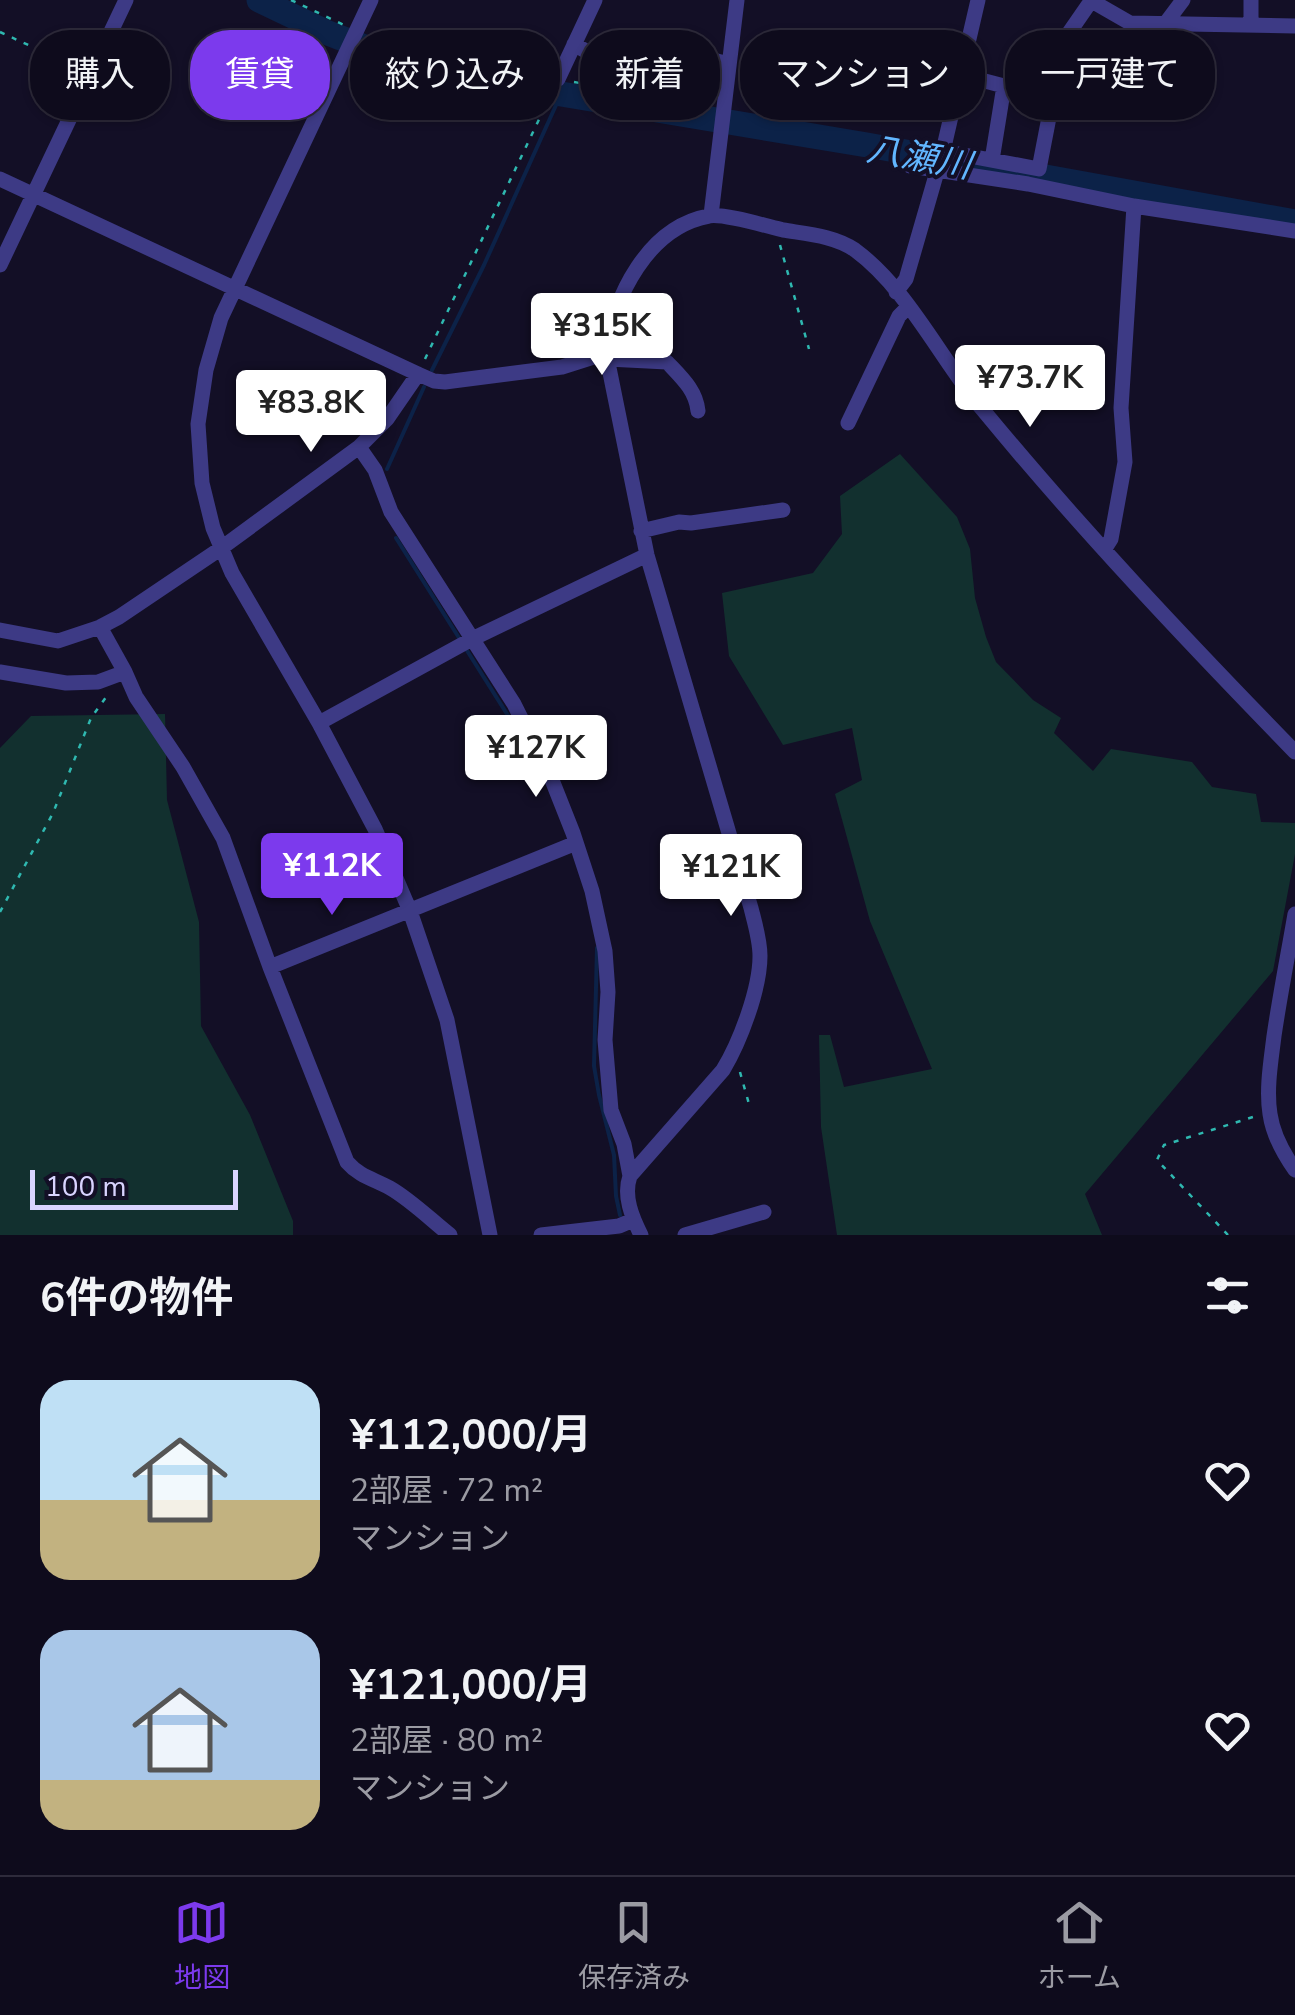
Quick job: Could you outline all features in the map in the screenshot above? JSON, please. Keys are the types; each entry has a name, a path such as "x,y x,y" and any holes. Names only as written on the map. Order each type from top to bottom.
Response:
{"street":[{"path":"112,30 126,0"},
{"path":"356,30 371,0"},
{"path":"560,75 595,0"},
{"path":"711,215 737,0"},
{"path":"972,30 978,0"},
{"path":"910,166 992,160 1039,169 1064,40 1091,0 1130,23 1295,26"},
{"path":"1165,24 1184,0"},
{"path":"1251,0 1251,25"},
{"path":"350,44 234,288 210,351 198,424 202,483 220,549 375,828 410,911 447,1020 490,1235"},
{"path":"574,44 608,65 636,55 700,55 728,64"},
{"path":"985,81 1004,86 992,160"},
{"path":"0,265 69,120"},
{"path":"896,292 905,283 950,120"},
{"path":"940,161 942,170 1295,231"},
{"path":"0,179 434,382 562,367 607,356 667,362 693,390 698,411"},
{"path":"1104,550 1111,539 1125,462 1121,408 1134,206"},
{"path":"630,1176 724,1070 758,978 758,938 647,556 607,356 610,332 628,285 653,246 671,231 711,215 851,247 896,292 981,408 1104,550 1295,752"},
{"path":"848,424 899,316 908,307"},
{"path":"0,630 58,641 100,628 119,617 360,448 418,374"},
{"path":"360,448 375,470 392,512 514,704 552,780 592,891 608,992 605,1040 611,1110 624,1144 630,1176 627,1192 637,1227 540,1235"},
{"path":"642,530 783,510"},
{"path":"319,723 472,639 647,556"},
{"path":"100,628 136,697 184,767 223,838 347,1162 354,1171 390,1187 450,1235"},
{"path":"0,672 66,683 98,682 125,672"},
{"path":"270,966 576,843"},
{"path":"1295,914 1272,1052 1270,1113 1278,1142 1295,1170"},
{"path":"685,1235 764,1212"}],"path":[{"path":"291,0 354,30"},
{"path":"0,32 30,46"},
{"path":"560,79 724,111"},
{"path":"418,374 539,120"},
{"path":"778,228 778,240 809,348"},
{"path":"0,912 53,813 91,718 125,672"},
{"path":"734,1051 748,1104"},
{"path":"1228,1235 1157,1160 1164,1145 1270,1113"}],"green space":[{"path":"900,454 957,517 970,549 975,598 996,662 1033,700 1061,718 1054,733 1093,771 1111,749 1192,762 1212,787 1256,794 1261,822 1295,823 1295,854 1273,971 1085,1194 1102,1235 837,1235 821,1127 819,1035 830,1035 844,1087 932,1069 870,921 835,794 862,780 852,728 783,745 729,656 722,593 813,573 842,534 840,496"},
{"path":"165,714 167,800 199,922 201,1026 250,1115 293,1221 293,1235 0,1235 0,748 31,716"}],"waterway":[{"name":"八瀬川","path":"259,0 328,33 453,76 1295,222"},
{"path":"432,370 561,94"},
{"path":"387,469 424,387"},
{"path":"396,538 461,641"},
{"path":"466,649 541,774"},
{"path":"597,948 594,1066 614,1155 620,1215"}]}
